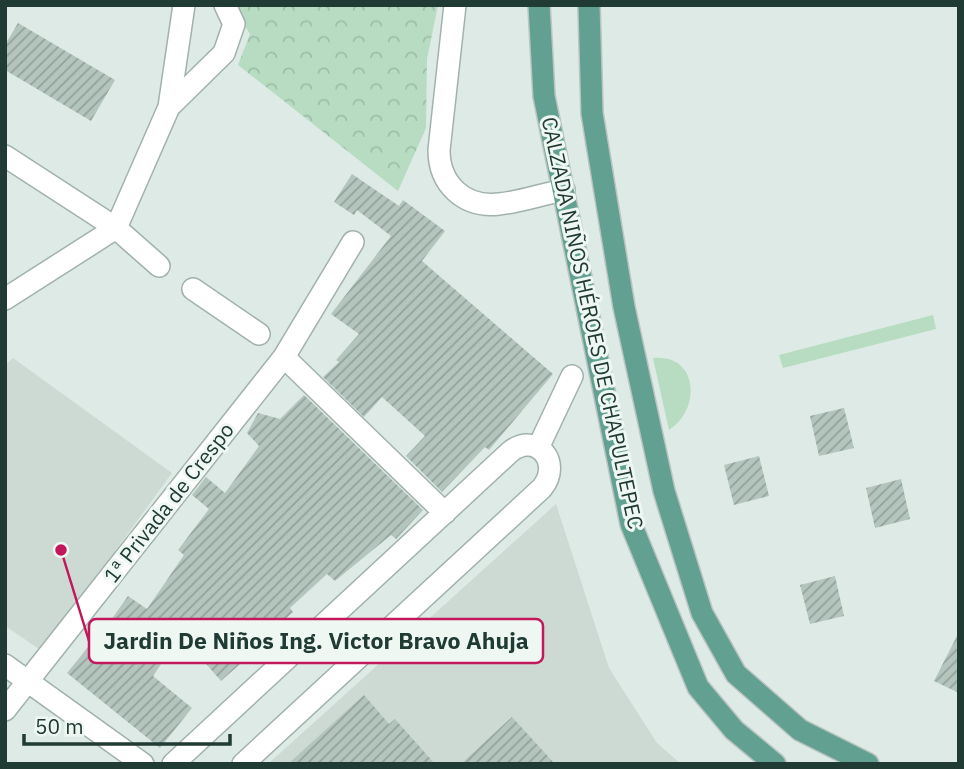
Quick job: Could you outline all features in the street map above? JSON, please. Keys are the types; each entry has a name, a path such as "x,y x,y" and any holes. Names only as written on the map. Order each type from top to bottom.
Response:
{"main road":[{"name":"CALZADA NIÑOS HÉROES DE CHAPULTEPEC","path":"539,5 539,44 544,96 631,524 698,687 734,730 775,764"},
{"name":"CALZADA NIÑOS HÉROES DE CHAPULTEPEC","path":"589,5 592,113 624,306 664,492 702,613 736,674 800,730 868,764"}],"street":[{"path":"5,299 116,228 169,107 184,5"},
{"path":"169,107 224,53 234,24 225,5"},
{"path":"455,5 439,150 444,179 463,196 486,204 499,204 564,190"},
{"path":"5,156 116,228 159,266"},
{"name":"1ª Privada de Crespo","path":"5,710 284,357 353,242"},
{"path":"186,284 259,334"},
{"path":"284,357 444,513"},
{"path":"538,448 572,376"},
{"path":"173,764 515,448 530,445 547,455 551,465 546,484 243,764"},
{"path":"322,626 355,661"},
{"path":"5,665 143,764"}],"shaded area":[{"path":"13,358 172,473 42,651 5,626 5,365"},
{"path":"556,504 609,668 657,743 681,764 268,764"}],"green space":[{"path":"232,5 438,5 427,59 426,128 398,191 238,65 250,34"},
{"path":"933,315 936,329 783,368 779,355"},
{"path":"653,358 668,359 679,364 687,373 690,384 687,409 680,421 669,430"}],"building":[{"path":"18,23 115,80 91,121 5,70 5,45"},
{"path":"352,174 399,206 403,200 445,231 422,261 553,374 489,450 485,447 442,492 406,456 425,436 382,397 364,417 323,377 339,362 336,360 359,334 331,314 391,236 357,210 354,215 334,202"},
{"path":"304,395 423,510 396,539 391,535 335,581 327,574 290,608 293,612 274,629 276,632 221,681 181,635 153,676 192,708 160,748 67,673 104,630 128,596 147,609 184,555 178,550 209,509 192,495 206,477 225,493 259,446 247,433 258,413 280,419"},
{"path":"844,408 854,448 819,456 810,416"},
{"path":"759,456 769,496 734,505 724,465"},
{"path":"901,479 910,519 875,528 866,488"},
{"path":"835,576 844,616 810,624 800,585"},
{"path":"959,632 959,693 934,681"},
{"path":"364,695 389,724 395,719 435,764 288,764"},
{"path":"512,717 555,764 461,764"}],"place":[{"name":"Jardin De Niños Ing. Victor Bravo Ahuja","path":"61,550"}]}
